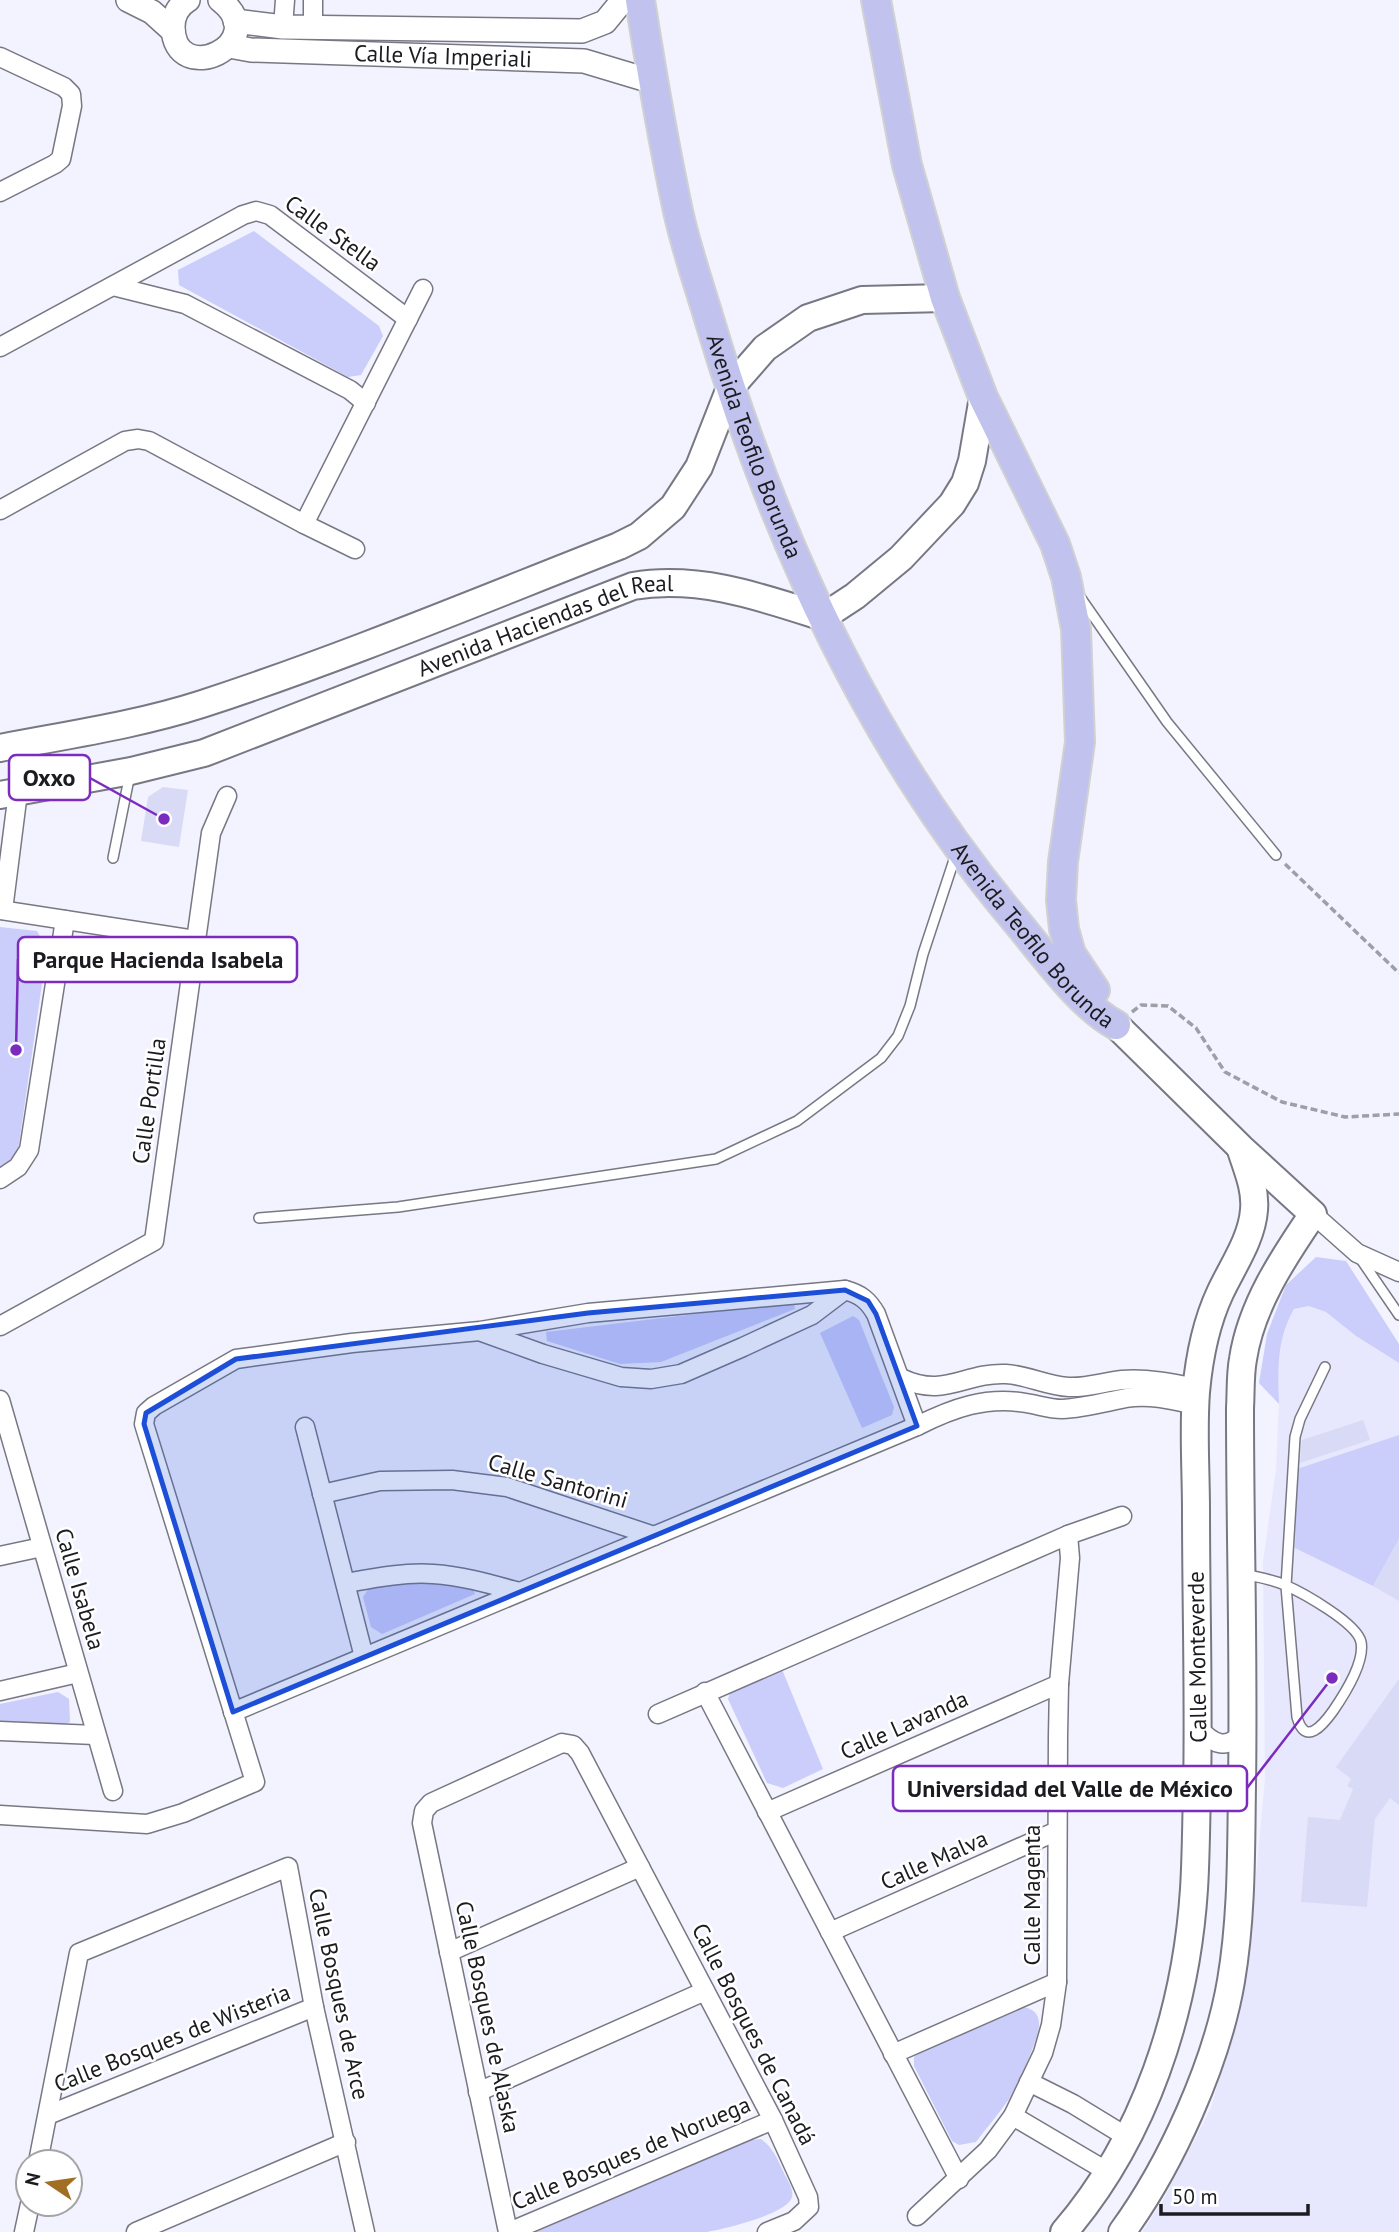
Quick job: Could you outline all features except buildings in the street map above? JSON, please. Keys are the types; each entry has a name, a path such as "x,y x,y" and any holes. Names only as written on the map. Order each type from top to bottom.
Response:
{"main road":[{"name":"Avenida Teofilo Borunda","path":"640,0 678,214 730,388 773,503 823,617 878,722 983,882 1056,968 1101,1016 1116,1025"},
{"name":"Avenida Teofilo Borunda","path":"876,0 907,165 945,298 983,397 1055,544 1066,577 1076,629 1080,742 1063,862 1061,900 1064,929 1071,954 1109,1008 1116,1025"},
{"name":"Avenida Haciendas del Real","path":"0,748 165,715 201,705 619,546 639,536 673,507 699,467 730,388 765,348 808,318 862,300 945,298"},
{"path":"823,617 855,596 901,558 952,504 965,483 972,461 983,397"},
{"name":"Avenida Haciendas del Real","path":"9,793 131,771 204,753 633,586 651,583 707,585 748,593 823,617"},
{"path":"338,655 352,694"},
{"path":"1116,1025 1241,1148 1313,1214"},
{"name":"Calle Monteverde","path":"1064,2232 1081,2213 1108,2172 1147,2099 1171,2030 1182,1972 1194,1890 1199,1728 1196,1396 1208,1329 1219,1296 1252,1224 1254,1189 1241,1148"},
{"name":"Calle Monteverde","path":"1122,2232 1142,2204 1186,2118 1210,2061 1231,1983 1239,1922 1244,1731 1240,1408 1243,1359 1253,1321 1269,1285 1313,1214"}],"street":[{"name":"Calle Vía Imperiali","path":"128,0 152,12 173,31 182,49 190,55 211,58 229,46 251,50 584,61 654,82"},
{"path":"173,31 177,10 188,0"},
{"path":"220,0 232,12 235,21 229,46"},
{"path":"283,27 285,0"},
{"path":"313,0 313,28"},
{"path":"584,61 582,32 605,22 624,0"},
{"name":"Calle Vía Imperiali","path":"235,21 313,28 582,32"},
{"path":"0,57 64,87 71,94 72,106 61,159 0,192"},
{"name":"Calle Stella","path":"0,347 243,215 256,211 270,215 408,319"},
{"path":"113,286 184,304 350,390 366,403"},
{"path":"304,524 423,289"},
{"path":"0,510 125,441 138,439 149,441 355,549"},
{"path":"9,793 1,910 195,940"},
{"name":"Calle Portilla","path":"0,1326 154,1241 211,834 227,796"},
{"path":"0,1180 18,1167 29,1150 65,920"},
{"path":"1313,1214 1357,1253 1399,1272"},
{"path":"0,1815 147,1824 174,1817 255,1782 144,1424 146,1413 154,1406 236,1359 480,1331 588,1313 845,1290 868,1301 876,1314 917,1426"},
{"path":"480,1331 578,1366 621,1377 651,1379 681,1374 743,1347 812,1315 845,1290"},
{"path":"901,1378 918,1386 933,1387 985,1375 1008,1374 1048,1385 1072,1387 1149,1379 1196,1396"},
{"path":"233,1712 917,1426 949,1410 971,1403 995,1400 1051,1409 1141,1398 1196,1396"},
{"name":"Calle Isabela","path":"0,1401 3,1420 113,1791"},
{"path":"305,1427 364,1657"},
{"name":"Calle Santorini","path":"322,1494 380,1481 452,1479 507,1487 654,1536"},
{"path":"659,1714 1068,1535 1122,1516"},
{"name":"Calle Magenta","path":"917,2216 988,2150 1013,2116 1043,2053 1051,2025 1057,1982 1059,1684 1070,1558 1068,1535"},
{"path":"0,1556 42,1547"},
{"path":"345,1583 395,1575 431,1574 473,1579 519,1592"},
{"path":"0,1690 78,1673"},
{"name":"Calle Lavanda","path":"768,1812 1059,1684"},
{"path":"705,1692 959,2179"},
{"path":"1199,1728 1206,1736 1221,1744 1235,1741 1244,1731"},
{"path":"0,1731 95,1735"},
{"name":"Calle Bosques de Canadá","path":"424,1811 431,1803 562,1743 573,1745 580,1753 773,2120 808,2197 807,2210 796,2226 767,2232"},
{"path":"1197,1789 1206,1782 1221,1779 1242,1784"},
{"name":"Calle Bosques de Alaska","path":"424,1811 422,1823 508,2232"},
{"name":"Calle Malva","path":"830,1933 1057,1831"},
{"name":"Calle Bosques de Arce","path":"41,2148 79,1953 288,1867 314,2007 365,2232"},
{"path":"450,1952 640,1867"},
{"path":"893,2054 1057,1982"},
{"path":"478,2092 705,1991"},
{"name":"Calle Bosques de Wisteria","path":"48,2115 314,2007"},
{"path":"1029,2082 1073,2104 1127,2137"},
{"path":"1013,2116 1108,2172"},
{"name":"Calle Bosques de Noruega","path":"508,2232 773,2120"},
{"path":"136,2232 156,2228 346,2142"}],"lane":[{"path":"1066,577 1167,722 1276,855"},
{"path":"113,858 131,771"},
{"path":"259,1218 398,1207 716,1159 797,1121 881,1058 898,1035 910,1006 923,954 958,846"},
{"path":"1357,1253 1399,1315"},
{"path":"1242,1573 1286,1586 1347,1622 1361,1641 1360,1659 1345,1694 1320,1728 1305,1731 1299,1727 1286,1586 1294,1437 1325,1367"}],"path":[{"path":"1276,855 1399,973"},
{"path":"1116,1025 1141,1004 1168,1006 1196,1028 1225,1072 1282,1102 1345,1117 1399,1114"}],"highlighted area":[{"path":"845,1290 868,1301 876,1314 917,1426 233,1712 144,1424 146,1413 236,1359 588,1313"}],"shaded area":[{"path":"254,231 379,326 383,336 361,375 348,377 179,285 178,270"},
{"path":"0,927 37,931 47,949 18,1151 0,1167"},
{"path":"1316,1257 1346,1261 1399,1344 1399,1363 1356,1336 1326,1312 1309,1306 1294,1309 1281,1344 1279,1404 1259,1383 1267,1334 1286,1285"},
{"path":"794,1302 795,1309 661,1362 620,1364 547,1341 546,1332"},
{"path":"1309,1306 1326,1312 1356,1336 1399,1363 1399,2232 1142,2232 1161,2204 1211,2108 1247,1973 1265,1779 1263,1562 1276,1469 1278,1354 1285,1326 1294,1309"},
{"path":"853,1316 859,1320 894,1407 892,1415 862,1428 820,1333"},
{"path":"1399,1435 1399,1539 1373,1586 1295,1548 1297,1469"},
{"path":"416,1580 471,1585 475,1594 382,1634 371,1627 363,1597 369,1588"},
{"path":"781,1667 823,1769 783,1788 767,1783 728,1699 731,1689"},
{"path":"58,1692 69,1699 70,1722 59,1727 0,1724 0,1704"},
{"path":"1022,2007 1034,2012 1039,2024 1036,2040 1022,2073 1009,2099 976,2142 959,2145 952,2141 914,2066 914,2057 923,2047"},
{"path":"761,2139 777,2158 792,2194 788,2203 768,2215 707,2232 534,2232 752,2140"}],"place":[{"name":"Oxxo","path":"164,819"},
{"name":"Parque Hacienda Isabela","path":"16,1050"},
{"name":"Universidad del Valle de México","path":"1332,1678"}]}
